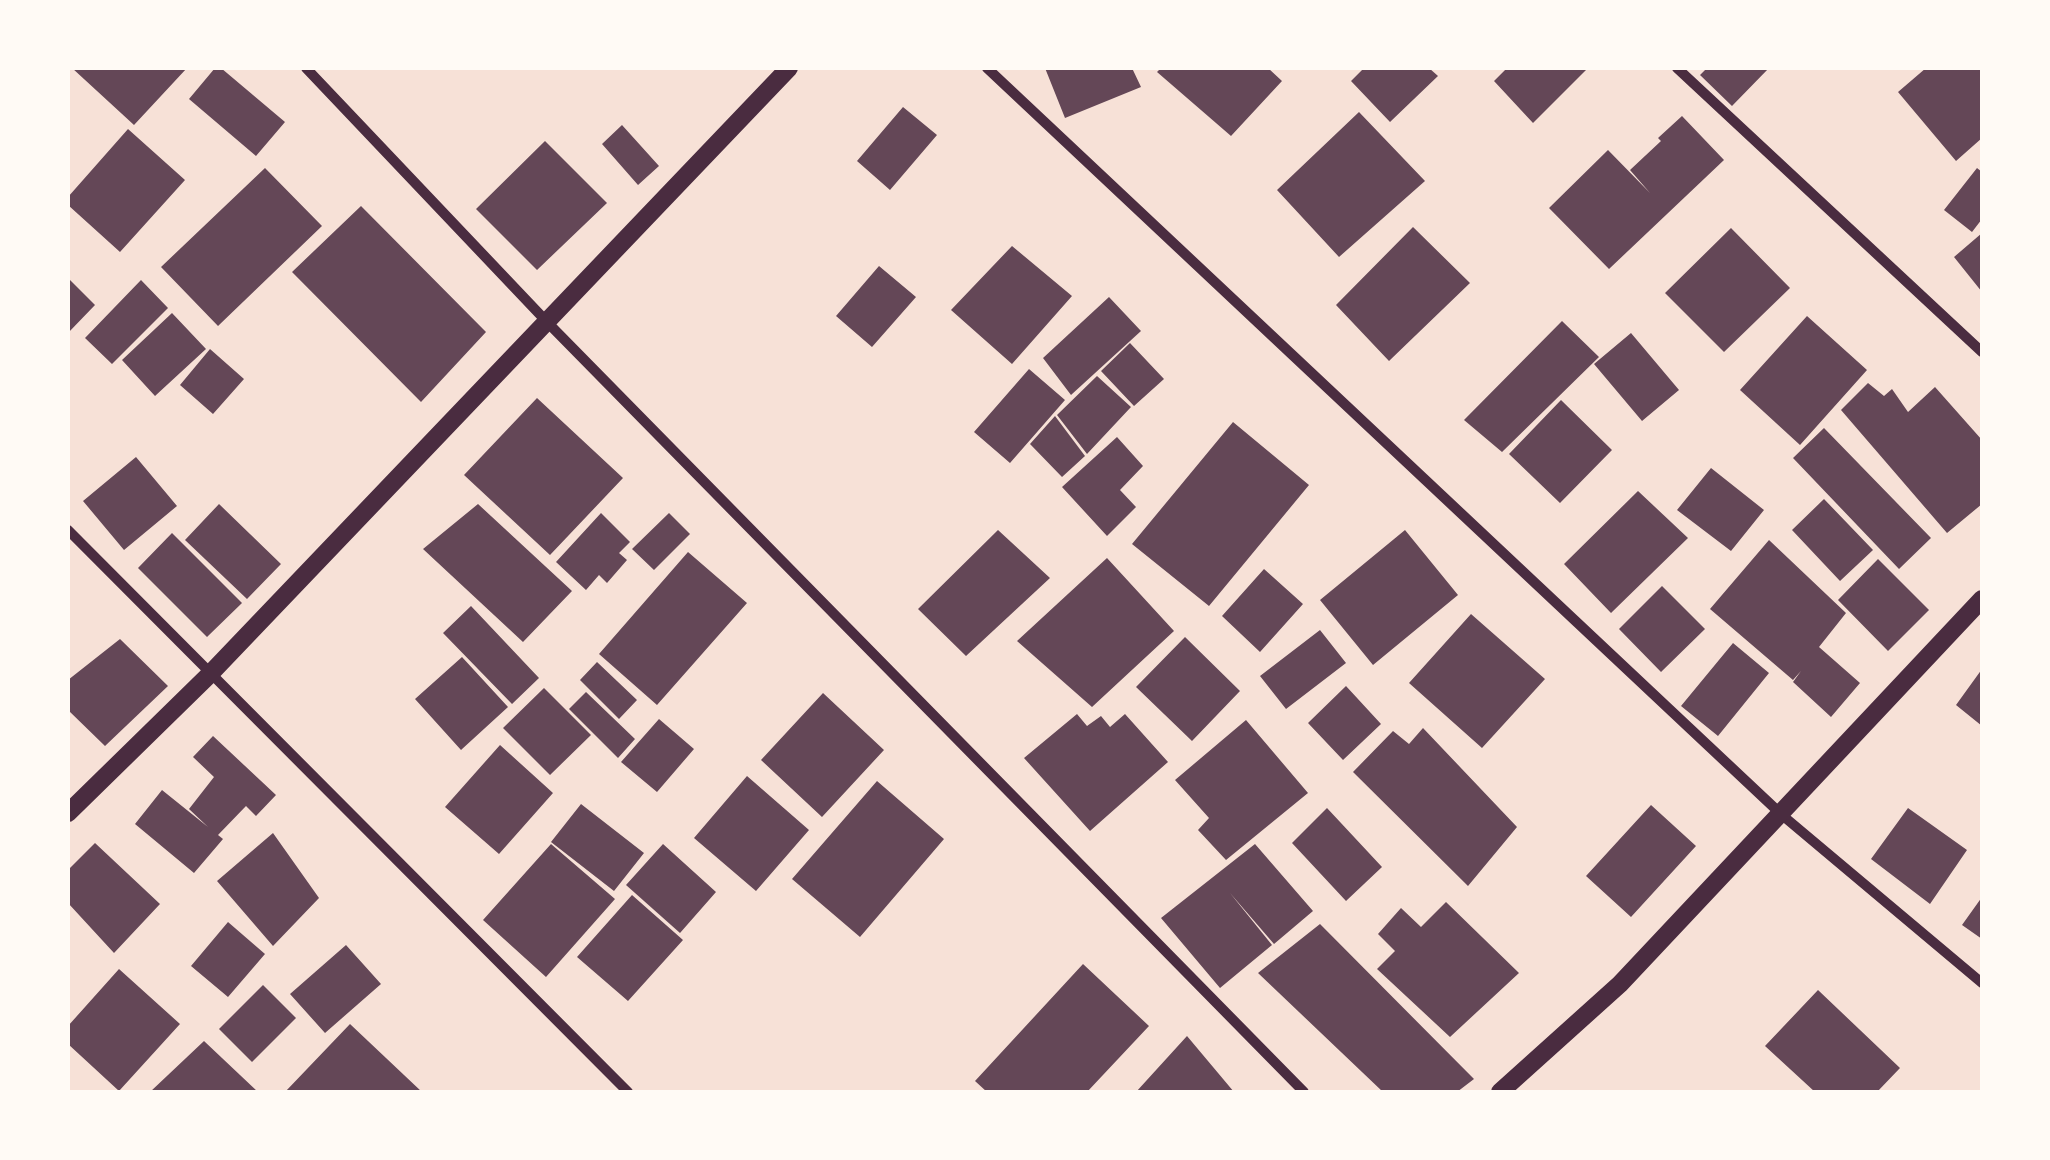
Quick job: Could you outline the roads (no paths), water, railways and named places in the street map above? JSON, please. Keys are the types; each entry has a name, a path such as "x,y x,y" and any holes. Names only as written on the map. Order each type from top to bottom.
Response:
{"street":[{"path":"306,68 548,323 1304,1092"},
{"path":"68,812 209,675 790,68"},
{"path":"987,68 1782,815 1982,983"},
{"path":"1677,68 1982,352"},
{"path":"68,530 628,1092"},
{"path":"1500,1092 1620,984 1982,599"}]}
